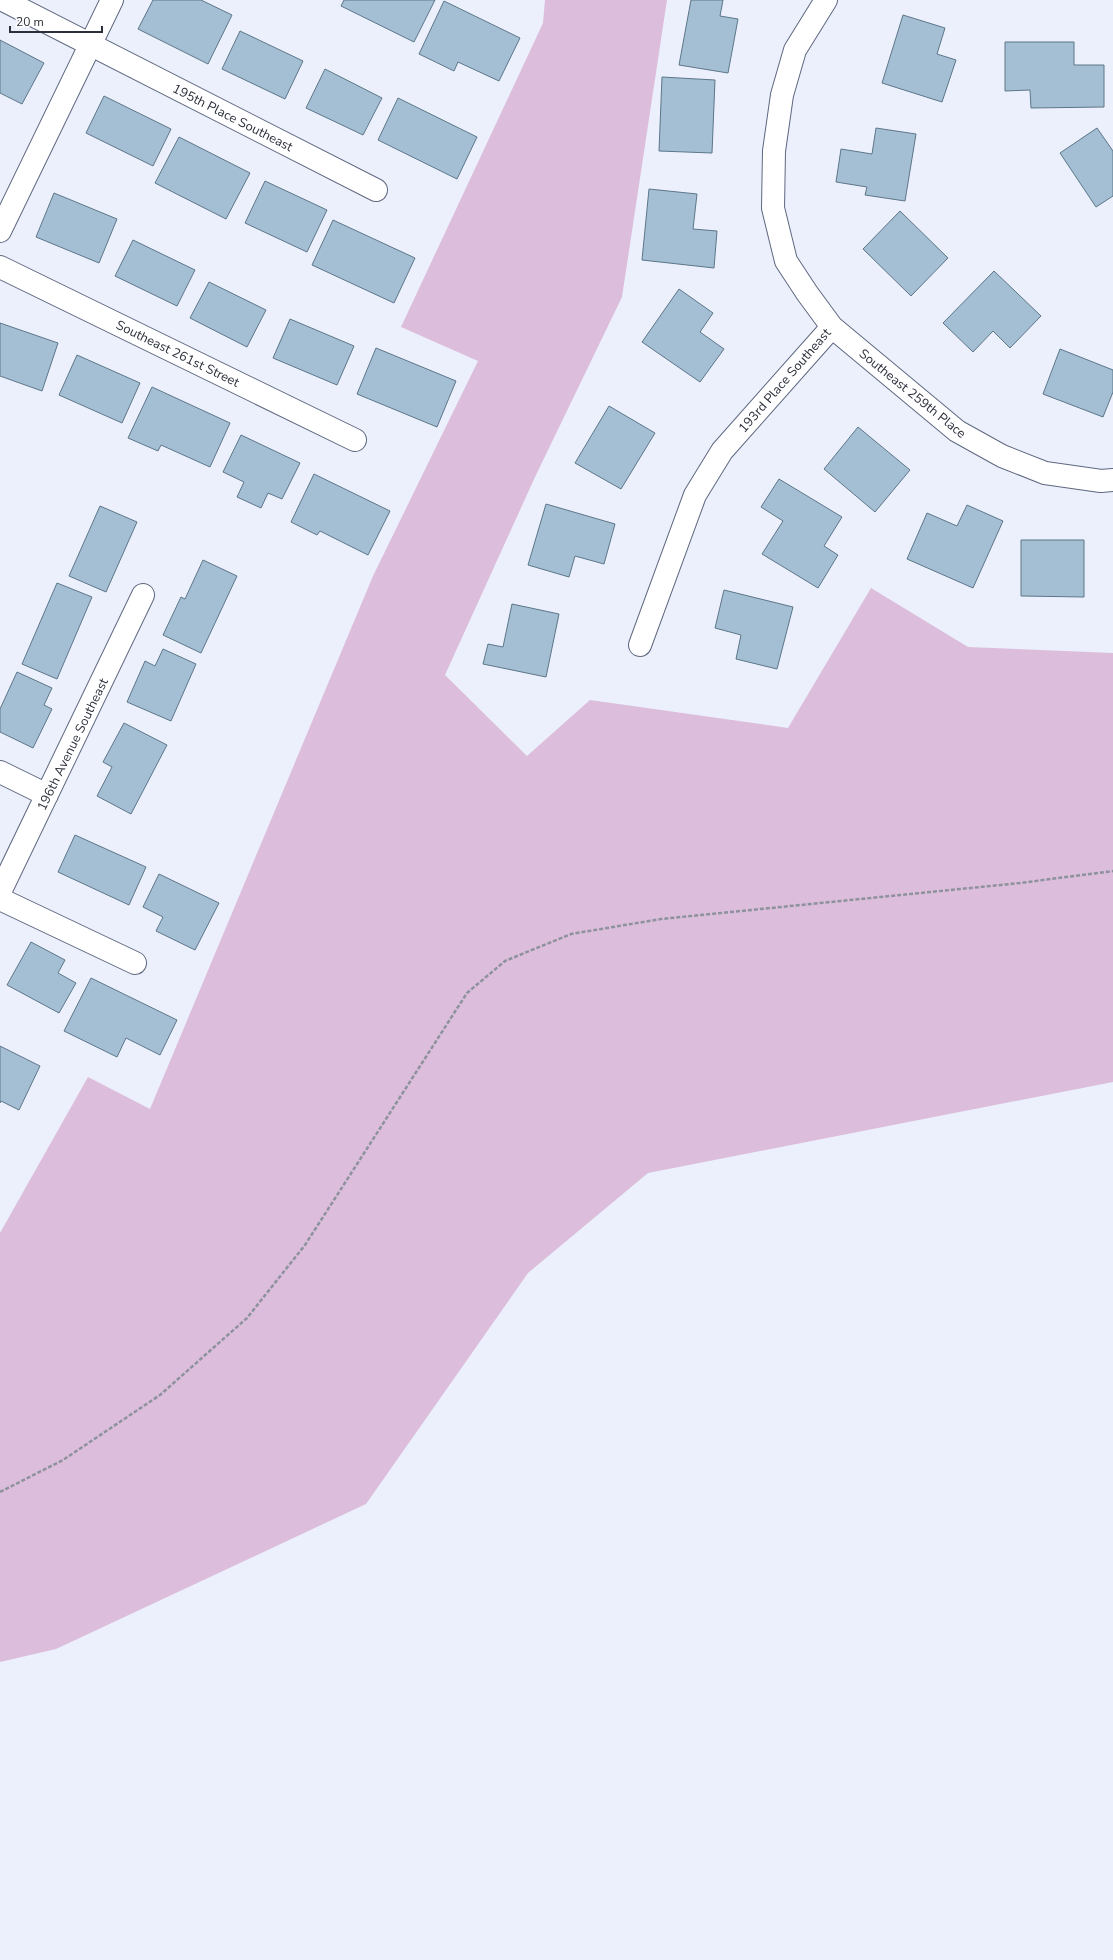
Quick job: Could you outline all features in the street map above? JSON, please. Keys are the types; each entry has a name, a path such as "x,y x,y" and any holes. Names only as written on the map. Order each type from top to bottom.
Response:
{"street":[{"name":"195th Place Southeast","path":"3,0 376,190"},
{"path":"0,231 112,0"},
{"name":"193rd Place Southeast","path":"640,644 695,495 722,451 832,327 786,261 773,208 774,151 782,95 795,50 826,0"},
{"name":"Southeast 261st Street","path":"0,267 356,440"},
{"name":"Southeast 259th Place","path":"832,327 957,431 996,453 1045,473 1101,481 1113,480"},
{"name":"196th Avenue Southeast","path":"0,892 143,595"},
{"path":"0,772 47,795"},
{"path":"0,899 135,963"}],"path":[{"path":"0,1492 63,1460 160,1395 247,1318 305,1245 467,993 505,962 571,934 661,919 1020,883 1113,871"}],"shaded area":[{"path":"545,0 667,0 622,297 535,477 445,675 527,756 590,700 788,728 871,588 968,647 1113,653 1113,1082 648,1173 528,1273 366,1504 56,1649 0,1662 0,1233 88,1077 150,1109 373,576 478,361 401,327 543,23"}],"building":[{"path":"153,0 201,0 232,15 208,64 138,29"},
{"path":"344,0 435,0 414,42 341,6"},
{"path":"691,0 723,0 720,16 738,19 728,73 679,65"},
{"path":"444,1 520,38 499,81 458,62 454,71 419,54"},
{"path":"903,15 945,28 937,54 956,60 942,102 882,83"},
{"path":"240,31 303,61 285,99 222,69"},
{"path":"0,40 44,63 22,104 0,93"},
{"path":"1005,42 1074,42 1074,65 1104,65 1104,107 1031,108 1030,90 1005,91"},
{"path":"325,69 382,98 363,135 306,108"},
{"path":"662,77 715,80 712,153 659,151"},
{"path":"104,96 171,129 153,166 86,133"},
{"path":"398,98 477,137 457,179 378,140"},
{"path":"876,128 916,134 905,201 865,195 867,187 836,182 841,149 872,154"},
{"path":"1097,128 1113,151 1113,196 1096,207 1060,153"},
{"path":"179,137 250,173 226,219 155,183"},
{"path":"265,181 327,210 307,252 245,223"},
{"path":"649,189 697,194 693,229 717,231 714,268 642,260"},
{"path":"54,193 117,219 99,263 36,237"},
{"path":"900,211 948,258 911,296 863,249"},
{"path":"333,220 415,258 394,303 312,265"},
{"path":"133,240 195,270 177,306 115,276"},
{"path":"994,271 1041,316 1010,348 993,331 973,352 943,323"},
{"path":"209,282 266,310 247,347 190,318"},
{"path":"679,289 713,313 700,332 724,349 700,382 642,342"},
{"path":"290,319 354,346 337,385 273,358"},
{"path":"0,323 58,343 42,391 0,376"},
{"path":"376,348 456,381 437,427 357,394"},
{"path":"1060,349 1113,370 1113,392 1103,417 1043,394"},
{"path":"77,355 140,383 122,423 59,395"},
{"path":"152,387 230,423 210,467 161,445 158,451 128,438"},
{"path":"609,406 655,433 621,489 575,463"},
{"path":"858,427 910,470 875,512 824,469"},
{"path":"241,435 300,463 282,499 268,493 261,508 237,497 244,482 223,472"},
{"path":"314,474 390,511 368,555 320,531 317,535 291,522"},
{"path":"779,479 842,517 824,546 838,555 818,588 762,554 783,521 761,507"},
{"path":"546,504 615,524 604,564 575,556 569,577 528,565"},
{"path":"967,505 1003,521 973,588 907,559 927,513 957,526"},
{"path":"100,506 137,522 106,592 69,576"},
{"path":"1021,540 1084,540 1084,597 1021,596"},
{"path":"203,560 237,576 201,653 163,635 181,597 185,599"},
{"path":"57,583 92,597 57,679 22,664"},
{"path":"724,590 793,607 777,669 736,659 741,635 715,628"},
{"path":"512,604 559,614 546,677 483,664 488,644 503,647"},
{"path":"163,649 196,664 171,721 127,702 145,661 155,666"},
{"path":"17,672 52,688 44,705 52,709 33,748 0,732 0,709"},
{"path":"124,723 167,745 131,814 97,796 112,767 103,762"},
{"path":"75,835 146,867 129,905 58,872"},
{"path":"159,874 219,903 195,950 156,931 163,917 143,907"},
{"path":"31,942 65,960 58,973 76,983 59,1013 7,985"},
{"path":"91,978 177,1020 160,1055 126,1038 117,1057 64,1031"},
{"path":"0,1046 40,1066 19,1110 1,1101 0,1103"}]}
